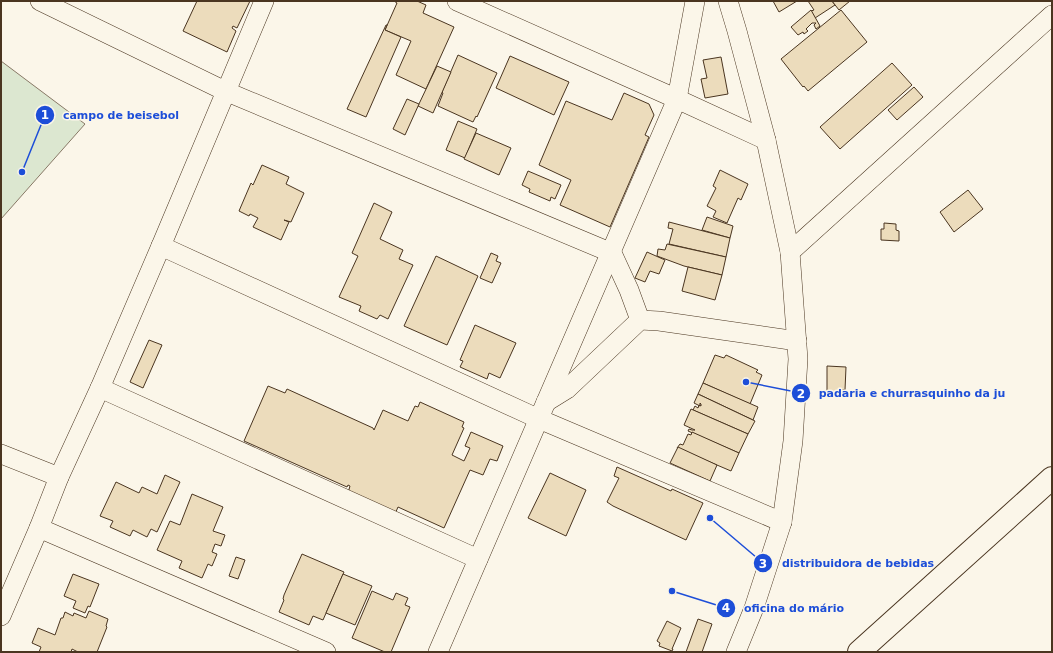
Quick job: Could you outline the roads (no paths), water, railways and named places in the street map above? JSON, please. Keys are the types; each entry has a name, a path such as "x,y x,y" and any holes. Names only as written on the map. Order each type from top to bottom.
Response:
{"street":[{"path":"40,1 225,91 612,254 629,290 640,320"},
{"path":"1,616 59,477 100,388 161,246 264,1"},
{"path":"457,1 766,140"},
{"path":"438,652 612,254 677,99 695,1"},
{"path":"728,1 766,140 790,252 798,359 793,441 782,522 754,608 736,652"},
{"path":"790,252 1052,15"},
{"path":"161,246 539,420 782,522"},
{"path":"546,402 567,389 640,320 659,321 797,341"},
{"path":"100,388 478,559"},
{"path":"1,454 59,477"},
{"path":"859,652 1052,478"},
{"path":"39,528 326,652"}],"place":[{"name":"campo de beisebol","path":"22,172"},
{"name":"padaria e churrasquinho da ju","path":"746,382"},
{"name":"distribuidora de bebidas","path":"710,518"},
{"name":"oficina do mário","path":"672,591"}]}
